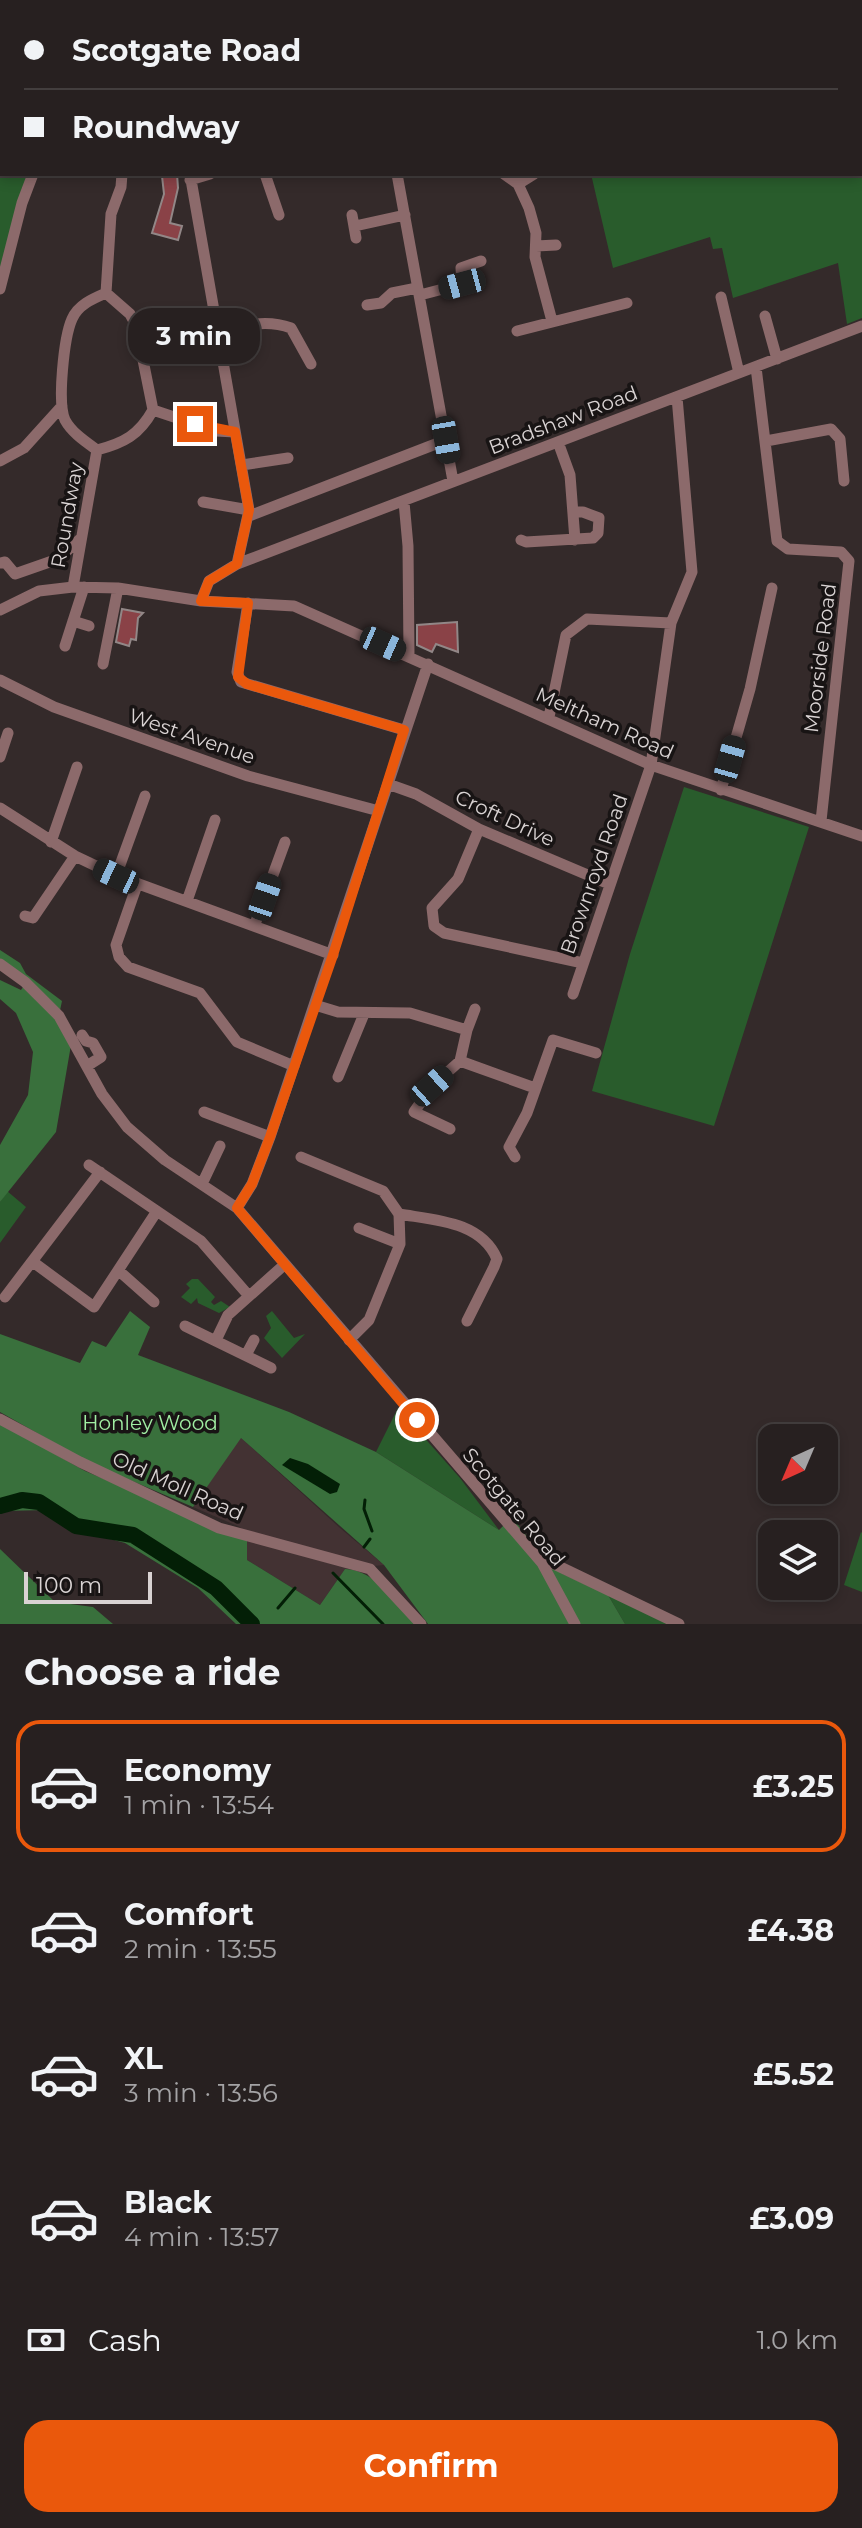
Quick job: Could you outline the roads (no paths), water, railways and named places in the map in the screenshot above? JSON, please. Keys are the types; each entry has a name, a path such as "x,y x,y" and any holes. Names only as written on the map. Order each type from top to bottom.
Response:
{"street":[{"path":"0,289 22,203 32,176"},
{"path":"106,293 111,214 122,176"},
{"path":"266,176 279,215"},
{"path":"397,176 453,481"},
{"path":"507,176 518,184 536,233 535,257 552,321"},
{"path":"518,184 531,176"},
{"path":"190,177 220,333 249,513 237,564"},
{"path":"354,227 405,215"},
{"path":"536,246 556,245"},
{"path":"367,305 381,303 392,293 419,292 462,284 461,268 481,261"},
{"path":"0,461 24,448 62,406 62,380 72,318 89,300 106,293"},
{"path":"106,293 130,314 136,325 153,410 216,431 235,432"},
{"path":"721,297 739,373"},
{"path":"517,331 627,303"},
{"path":"765,316 777,359"},
{"path":"220,333 254,322 291,328 311,364"},
{"name":"Bradshaw Road","path":"201,601 209,581 237,564 862,326"},
{"name":"Moorside Road","path":"756,367 777,541 788,549 841,552 849,561 821,821"},
{"name":"Brownroyd Road","path":"573,994 651,765 671,623 692,572 677,397"},
{"name":"Roundway","path":"62,406 64,418 74,432 97,450"},
{"name":"Roundway","path":"97,450 129,439 142,428 153,410"},
{"path":"766,441 831,429 840,439 844,481"},
{"path":"203,502 249,513 446,440"},
{"path":"558,442 570,475 575,540"},
{"name":"Roundway","path":"65,646 79,587 75,573 97,450"},
{"path":"242,465 288,458"},
{"path":"404,502 408,546 409,655"},
{"path":"521,540 593,538 598,533 599,518 594,514 573,512"},
{"path":"0,563 5,562 15,574 58,559 80,539"},
{"path":"58,559 75,573"},
{"name":"Meltham Road","path":"0,610 39,591 79,587 118,588 201,601 294,606 651,765 862,836"},
{"path":"103,664 118,588"},
{"path":"721,790 750,689 772,588"},
{"path":"248,603 237,672 241,682 404,730"},
{"path":"549,717 566,635 571,628 587,619 671,623"},
{"path":"73,621 89,626"},
{"path":"237,1208 252,1184 270,1137 428,664"},
{"name":"West Avenue","path":"0,680 54,707 248,776 379,811"},
{"path":"0,757 8,733"},
{"path":"51,842 77,767"},
{"name":"Croft Drive","path":"388,784 416,794 479,829 609,884"},
{"path":"116,876 145,796"},
{"path":"0,808 51,842 116,876 255,924 333,955"},
{"path":"187,901 215,820"},
{"path":"479,829 458,879 432,908 434,926 444,933 583,963"},
{"path":"255,924 285,842"},
{"path":"44,929 29,917 75,856"},
{"path":"137,885 117,941 119,957 128,967 200,993 237,1042 294,1066"},
{"name":"Scotgate Road","path":"0,964 25,982 59,1016 102,1094 127,1127 165,1160 237,1208 542,1563 575,1624"},
{"path":"315,1005 338,1012 410,1013 467,1030"},
{"path":"450,1129 409,1110 460,1061 475,1009"},
{"path":"338,1077 364,1014"},
{"path":"82,1035 86,1041 93,1043 101,1057 87,1066"},
{"path":"515,1157 509,1147 527,1113 553,1040 596,1053"},
{"path":"460,1061 535,1088"},
{"path":"204,1112 270,1137"},
{"path":"202,1184 220,1146"},
{"path":"301,1157 383,1191 399,1214 400,1244 369,1320 349,1340"},
{"path":"89,1165 208,1247 249,1296"},
{"path":"5,1297 100,1172"},
{"path":"33,1262 94,1307 157,1211"},
{"path":"399,1214 460,1225 492,1247 497,1259 467,1321"},
{"path":"359,1228 400,1244"},
{"path":"216,1340 228,1315 284,1265"},
{"path":"119,1271 154,1302"},
{"path":"185,1326 271,1368"},
{"path":"246,1355 254,1340"},
{"name":"Old Moll Road","path":"0,1419 80,1462 219,1528 370,1569 421,1624"},
{"path":"542,1563 552,1563 679,1624"}],"waterway":[{"path":"0,1506 22,1500 39,1502 76,1526 133,1535 216,1588 252,1624"},
{"path":"365,1500 364,1509 372,1531"},
{"path":"364,1547 370,1539"},
{"path":"333,1573 383,1624"},
{"path":"278,1608 295,1588"}],"park label":[{"name":"Honley Wood","path":"150,1423"}]}
